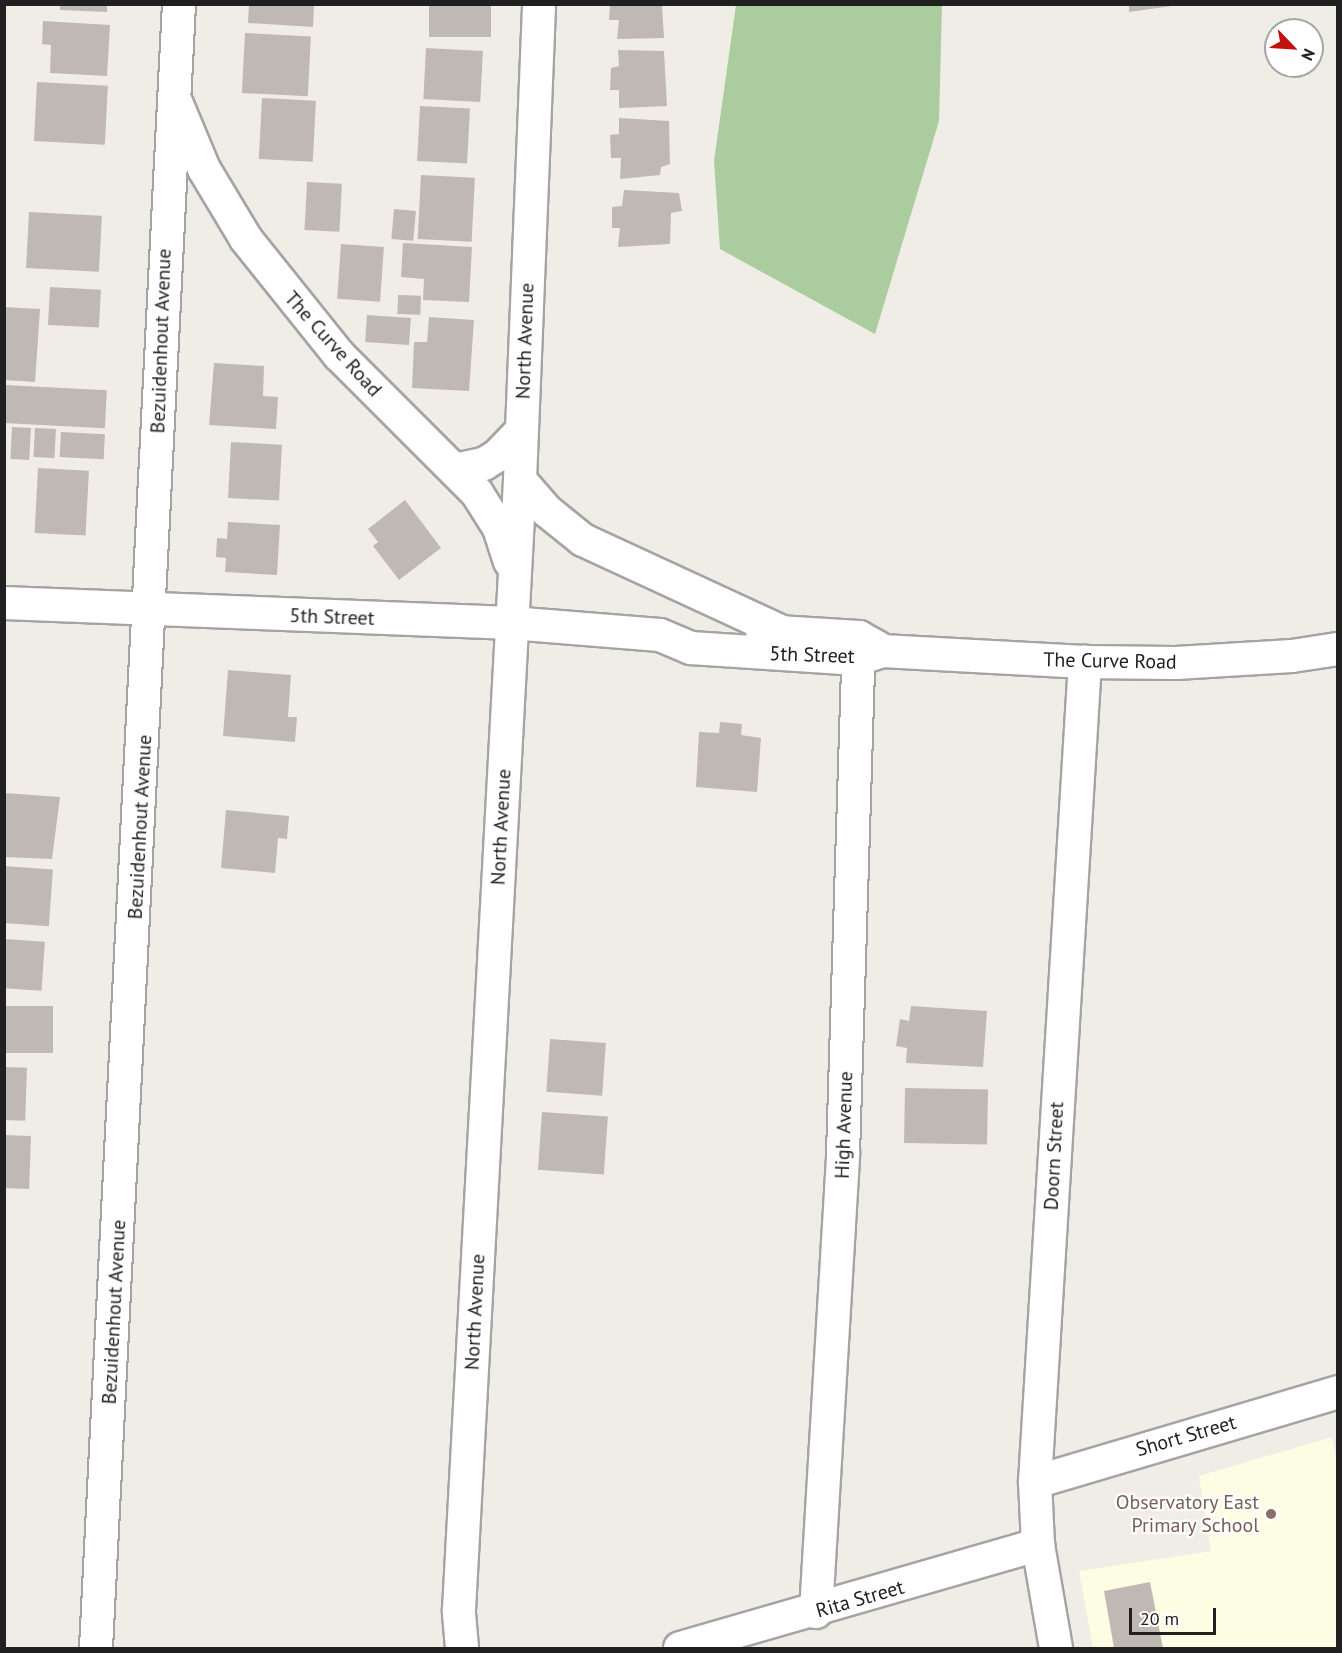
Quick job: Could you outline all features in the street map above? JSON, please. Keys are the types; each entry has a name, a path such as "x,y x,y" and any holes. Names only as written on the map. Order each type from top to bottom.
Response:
{"street":[{"name":"Bezuidenhout Avenue","path":"96,1648 152,611 179,4"},
{"name":"North Avenue","path":"462,1648 459,1610 520,480 539,4"},
{"name":"The Curve Road","path":"174,96 204,169 246,239 339,355 455,470 489,509 514,573"},
{"path":"455,470 497,456 522,430"},
{"path":"520,480 546,511 583,540 782,632"},
{"name":"5th Street","path":"4,603 152,611 511,623 660,635 691,648 867,649"},
{"name":"5th Street","path":"660,635 690,627 782,632 867,649"},
{"name":"The Curve Road","path":"867,649 1085,662 1176,663 1292,656 1338,649"},
{"name":"High Avenue","path":"816,1612 843,1155 867,649"},
{"name":"Doorn Street","path":"1056,1648 1038,1545 1035,1482 1085,662"},
{"name":"Short Street","path":"1035,1482 1338,1392"},
{"name":"Rita Street","path":"680,1648 816,1612 1038,1545"}],"shaded area":[{"name":"Observatory East Primary School","path":"1332,1437 1338,1466 1337,1648 1093,1648 1079,1571 1211,1551 1199,1476"}],"green space":[{"path":"736,5 942,5 939,121 875,334 720,249 714,161"}],"building":[{"path":"60,4 107,4 107,12 60,10"},
{"path":"249,4 314,4 313,27 248,23"},
{"path":"429,4 491,4 491,37 429,37"},
{"path":"610,4 662,4 664,38 617,39 619,20 609,20"},
{"path":"1129,5 1172,5 1172,6 1129,12"},
{"path":"43,21 110,25 107,76 50,73 51,45 42,44"},
{"path":"245,33 311,36 308,96 242,93"},
{"path":"426,48 483,51 480,102 423,99"},
{"path":"618,50 664,51 667,106 619,108 619,90 610,90 611,68 619,66"},
{"path":"37,82 108,86 105,145 34,141"},
{"path":"262,98 316,101 313,162 259,159"},
{"path":"420,106 470,109 467,164 417,161"},
{"path":"619,118 669,121 670,164 661,167 660,175 620,179 621,158 611,158 610,135 619,134"},
{"path":"421,175 475,178 472,242 418,239"},
{"path":"307,182 342,184 339,232 304,230"},
{"path":"624,190 679,193 682,211 671,213 670,244 618,247 620,228 612,228 612,207 622,206"},
{"path":"394,209 416,211 413,241 391,239"},
{"path":"29,212 102,216 99,272 26,268"},
{"path":"403,243 472,247 469,302 423,300 424,279 401,277"},
{"path":"341,244 384,247 380,302 337,299"},
{"path":"50,287 101,290 99,328 48,325"},
{"path":"398,295 421,296 420,315 397,314"},
{"path":"4,307 40,309 35,382 4,380"},
{"path":"367,315 411,318 409,345 365,342"},
{"path":"429,317 474,320 469,391 412,388 414,342 427,342"},
{"path":"214,363 264,366 263,396 278,397 276,429 209,425"},
{"path":"5,385 107,390 105,428 4,423"},
{"path":"12,427 31,428 29,460 10,459"},
{"path":"35,428 56,429 54,458 33,457"},
{"path":"61,432 105,434 104,459 60,457"},
{"path":"231,442 282,445 279,501 228,498"},
{"path":"38,468 89,471 86,536 35,533"},
{"path":"405,500 441,548 399,580 373,546 378,542 368,529"},
{"path":"228,522 280,525 277,575 225,572 226,558 216,557 217,538 227,539"},
{"path":"228,670 291,675 288,717 297,717 295,742 223,736"},
{"path":"720,722 742,724 741,735 761,738 757,792 696,787 699,732 719,733"},
{"path":"4,793 60,797 52,859 4,857"},
{"path":"226,810 289,816 287,839 278,838 275,873 221,868"},
{"path":"4,866 53,869 49,926 4,923"},
{"path":"4,939 45,942 41,991 4,988"},
{"path":"4,1006 53,1006 53,1053 4,1053"},
{"path":"911,1006 987,1011 983,1067 906,1063 907,1048 896,1046 900,1019 909,1021"},
{"path":"550,1039 606,1043 602,1096 546,1092"},
{"path":"4,1067 27,1068 25,1121 4,1120"},
{"path":"905,1088 988,1089 987,1144 904,1143"},
{"path":"542,1112 608,1117 604,1174 538,1170"},
{"path":"4,1135 31,1136 29,1189 4,1188"},
{"path":"1150,1582 1163,1648 1114,1648 1104,1591"}],"place":[{"name":"Observatory East Primary School","path":"1271,1514"}]}
